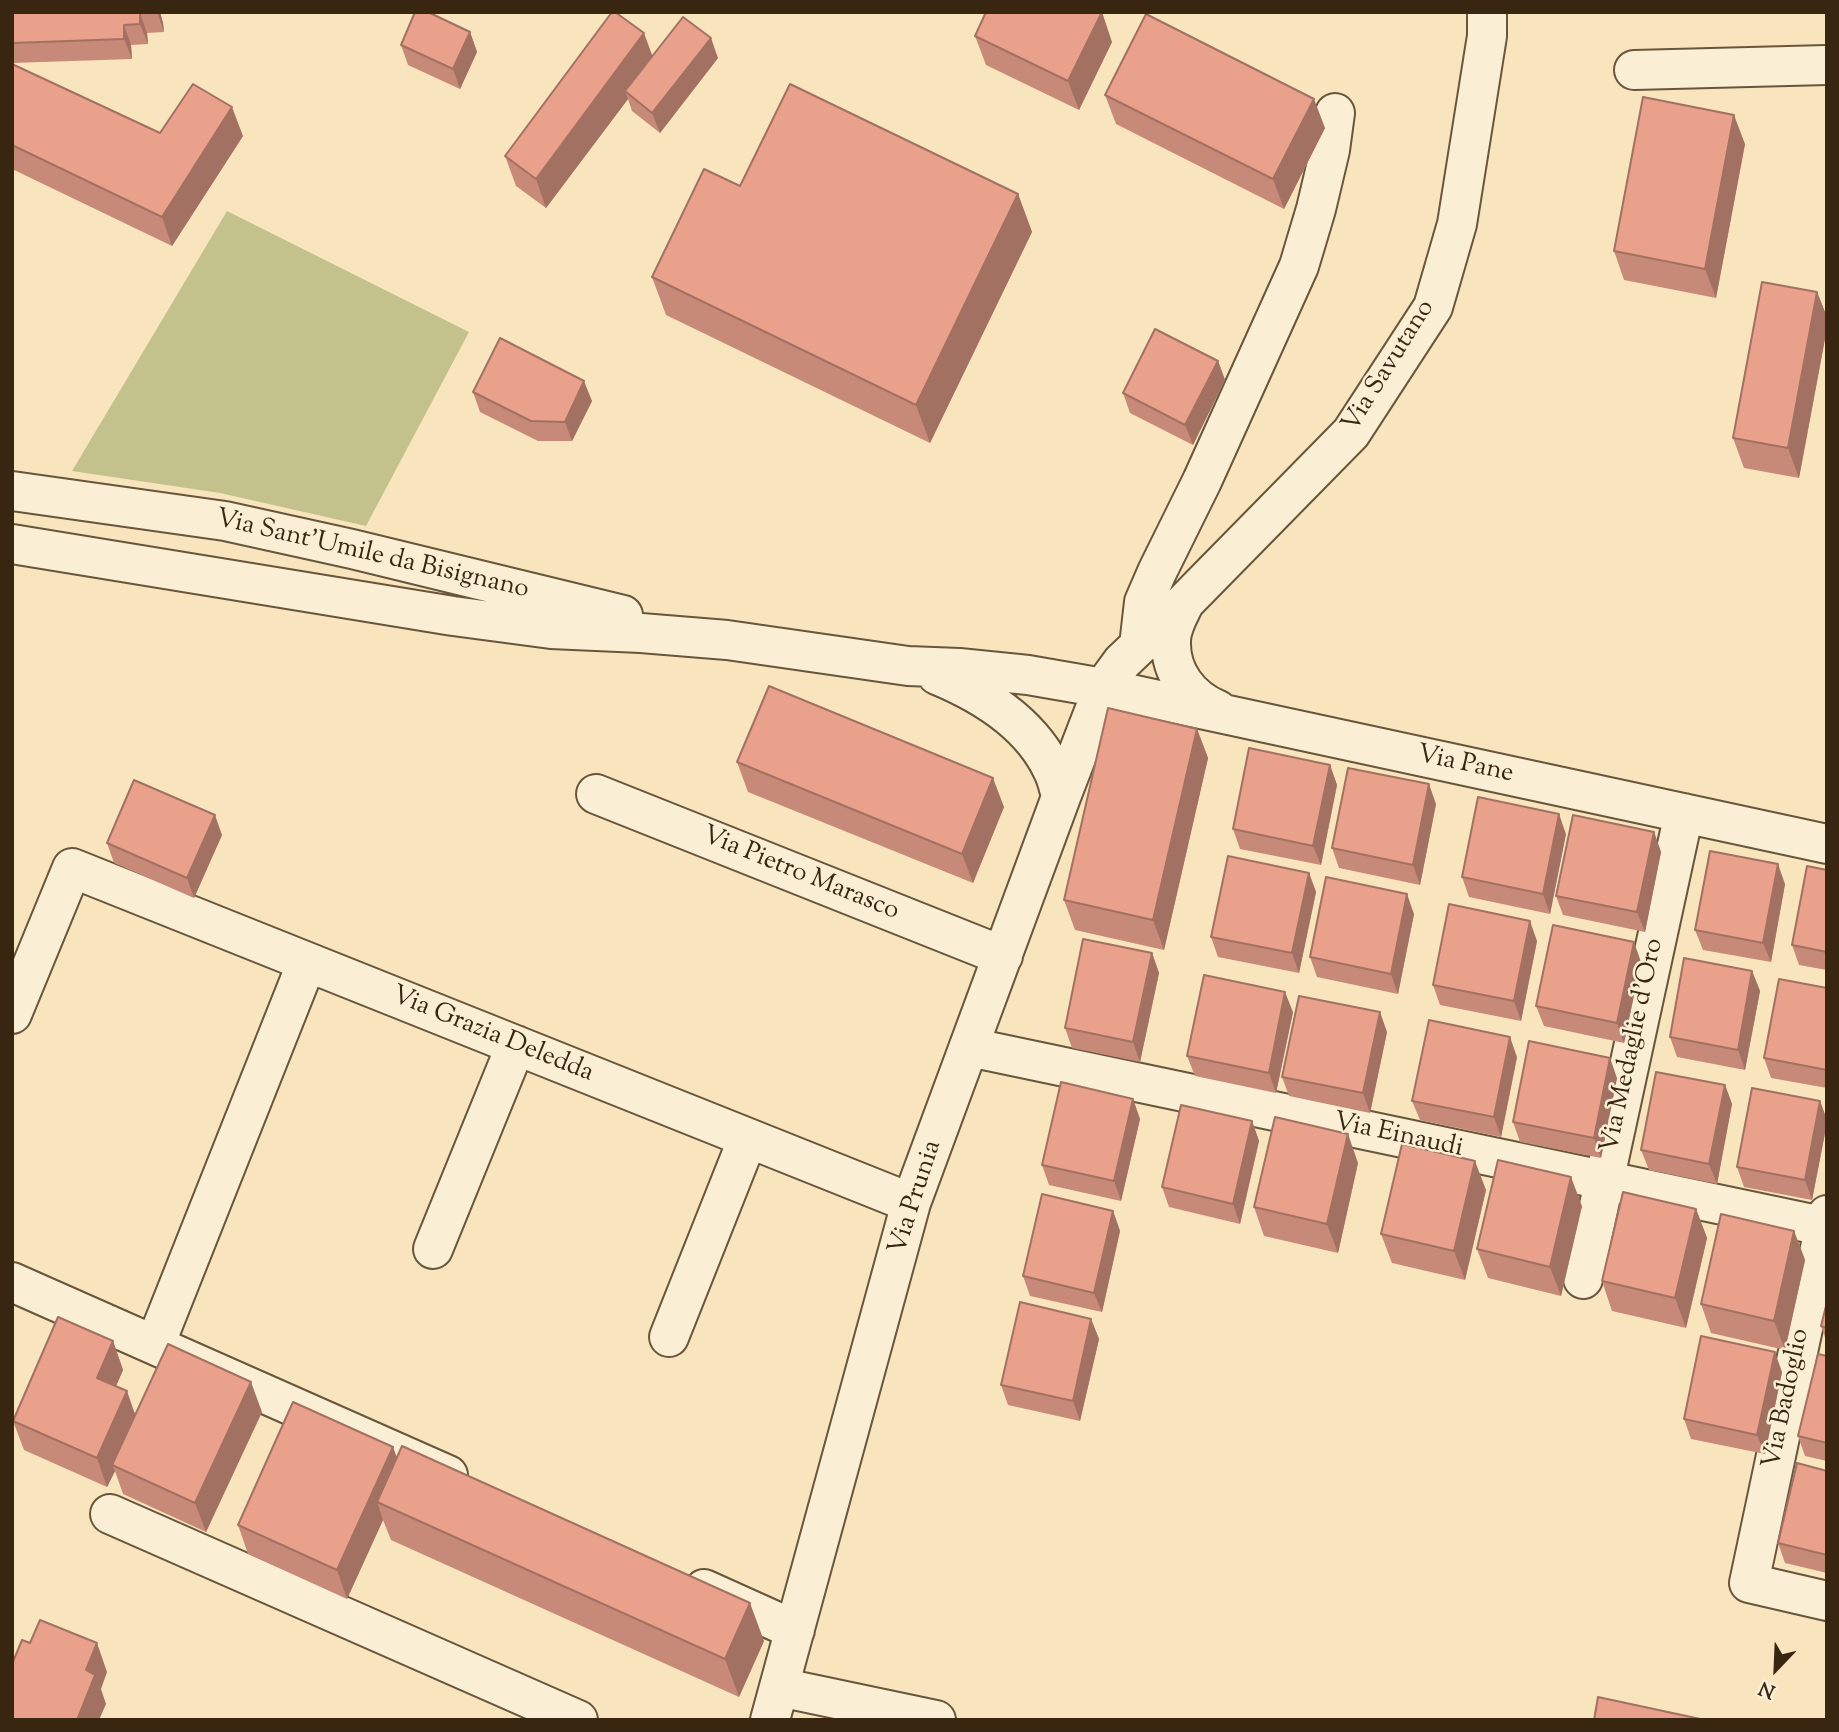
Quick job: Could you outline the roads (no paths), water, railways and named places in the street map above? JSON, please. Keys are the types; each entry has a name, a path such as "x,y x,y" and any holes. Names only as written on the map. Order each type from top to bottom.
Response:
{"street":[{"name":"Via Savutano","path":"1139,646 1350,433 1433,307 1457,223 1487,36 1487,12"},
{"path":"1634,70 1827,65"},
{"path":"1139,646 1144,602 1299,266 1319,197 1335,113"},
{"name":"Via Sant'Umile da Bisignano","path":"12,491 225,521 727,640"},
{"name":"Via Sant'Umile da Bisignano","path":"12,544 453,616 551,629 727,640 908,666"},
{"path":"1193,594 1175,623 1171,639 1177,674 1198,699 1233,716"},
{"name":"Via Prunia","path":"775,1704 911,1203 1103,688 1122,662 1139,646"},
{"path":"908,666 969,688 994,703 1022,728 1044,754 1054,772 1061,797"},
{"name":"Via Pane","path":"908,666 1028,675 1103,688 1827,844"},
{"name":"Via Pietro Marasco","path":"596,794 1003,956"},
{"name":"Via Medaglie d'Oro","path":"1583,1279 1684,813"},
{"name":"Via Grazia Deledda","path":"12,1014 72,868 911,1203"},
{"path":"155,1345 307,962"},
{"path":"433,1249 516,1045"},
{"name":"Via Einaudi","path":"969,1047 1605,1181 1826,1223"},
{"path":"669,1337 748,1138"},
{"name":"Via Badoglio","path":"1826,1223 1749,1583 1827,1601"},
{"path":"12,1282 475,1488"},
{"path":"110,1514 578,1720"},
{"path":"667,1573 795,1630"},
{"path":"775,1704 936,1720"}]}
